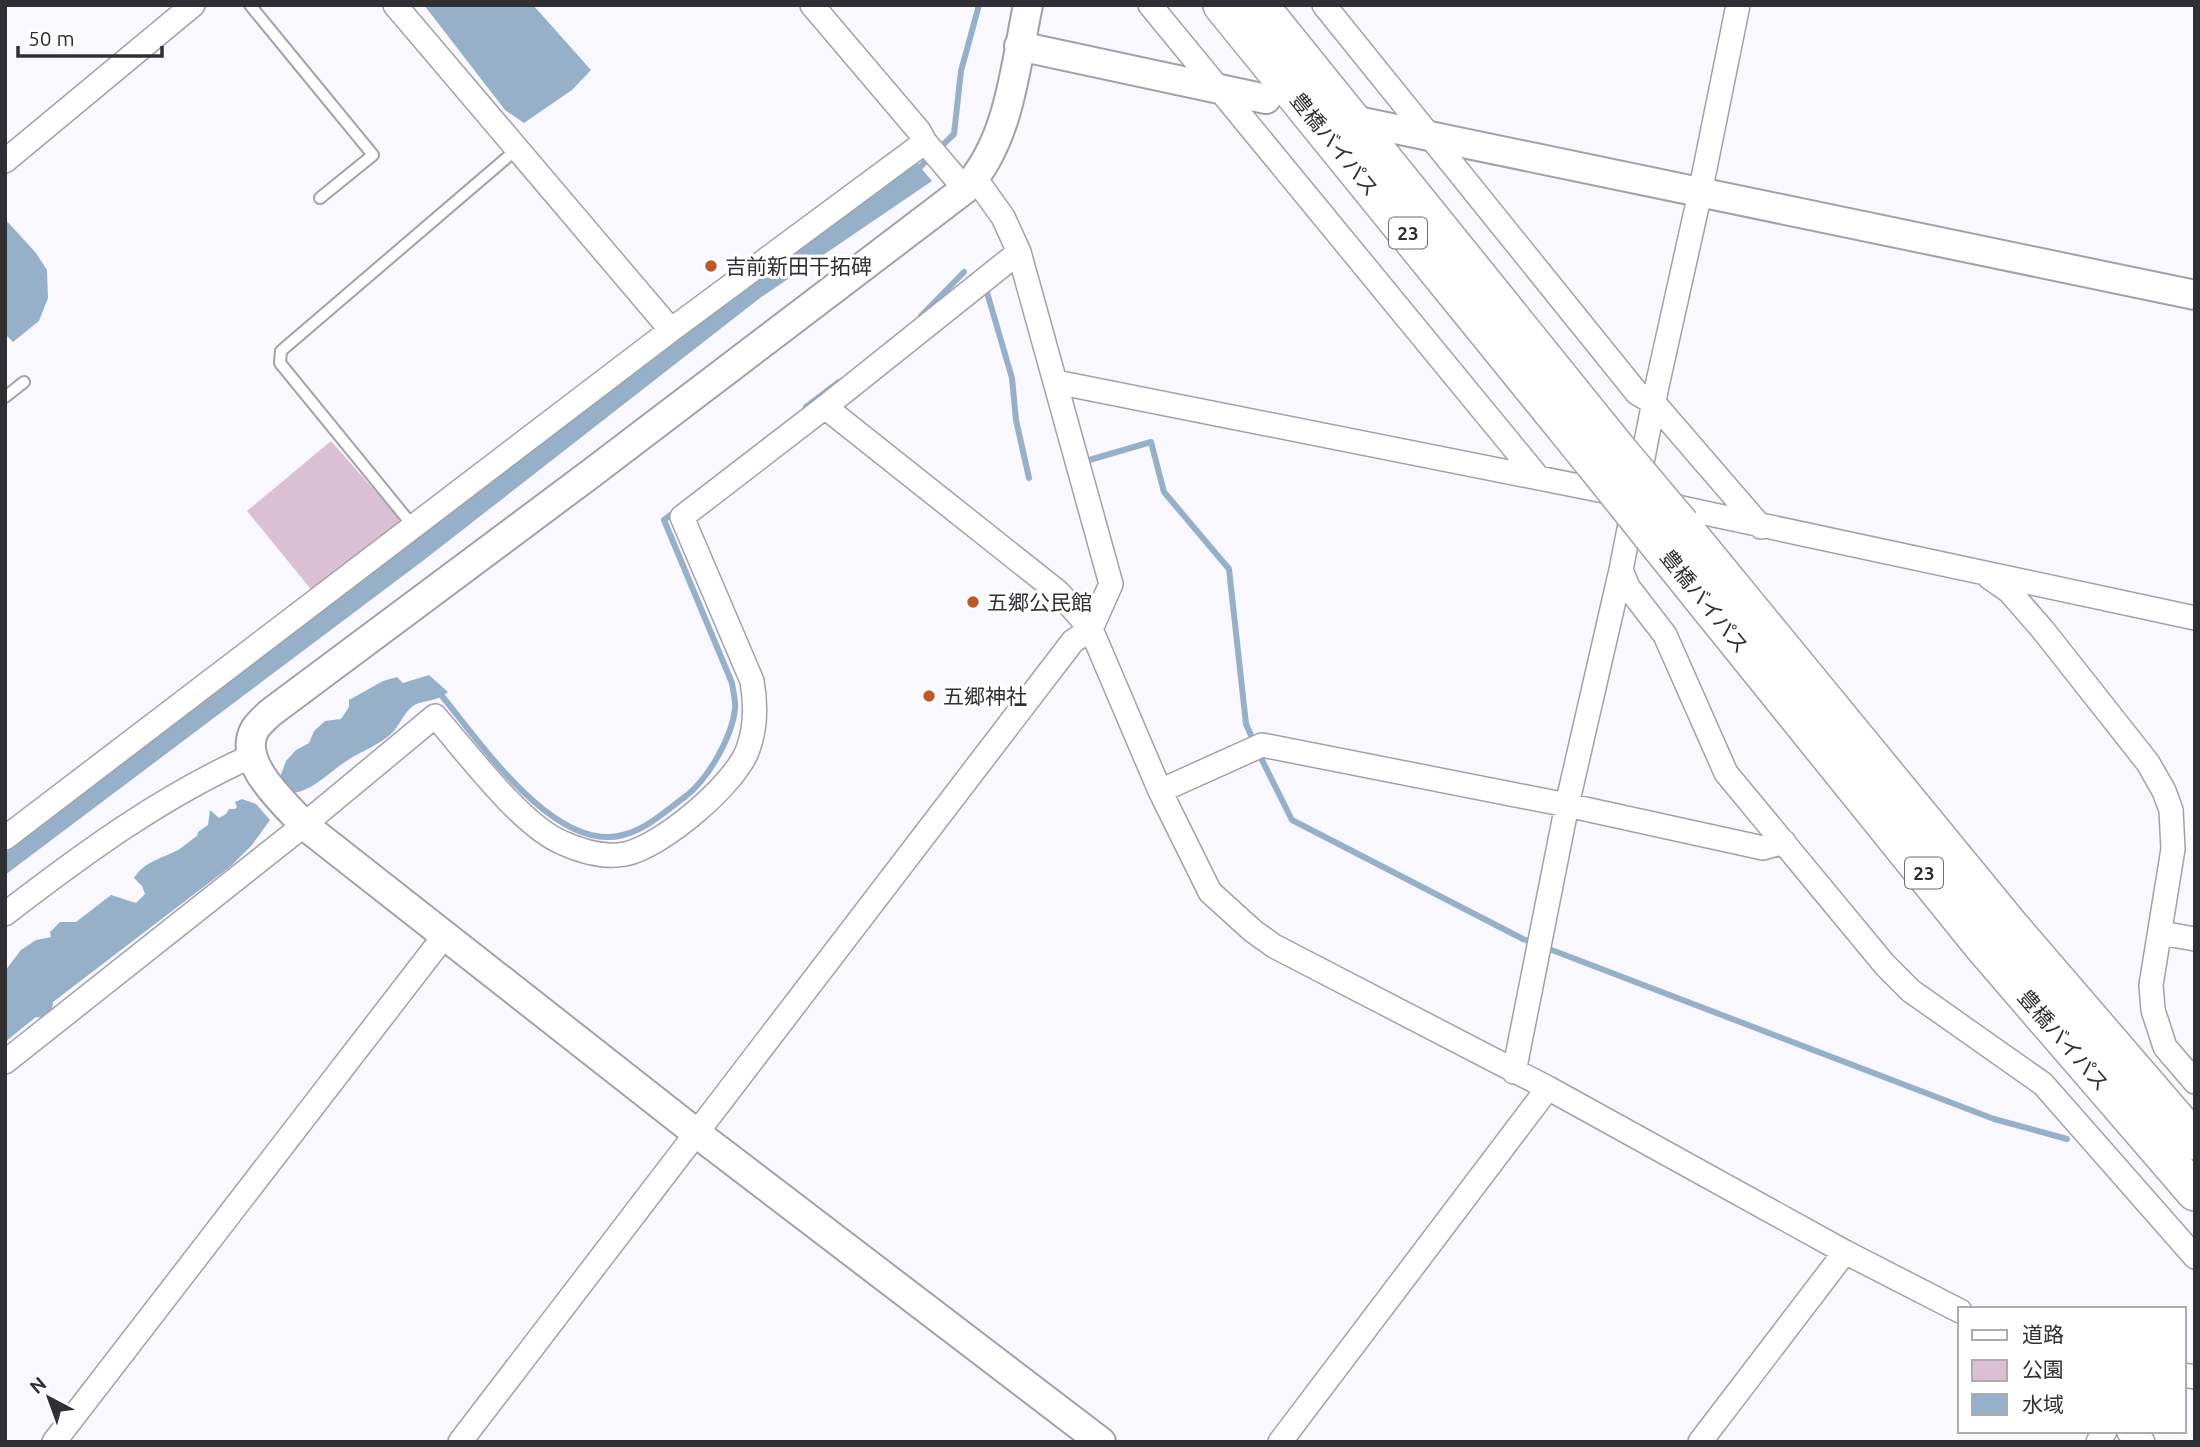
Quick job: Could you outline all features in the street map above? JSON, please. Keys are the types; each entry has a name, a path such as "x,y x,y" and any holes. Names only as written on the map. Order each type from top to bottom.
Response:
{"highway":[{"name":"豊橋バイパス","path":"1222,5 1671,536 2195,1141"},
{"name":"豊橋バイパス","path":"1259,5 1605,456"},
{"name":"豊橋バイパス","path":"1671,536 1982,945 2195,1192"}],"street":[{"path":"5,161 192,5"},
{"path":"395,5 671,330"},
{"path":"460,1442 1073,641 1091,629 1111,584 1019,252 1003,217 932,150 813,5"},
{"path":"1028,5 1006,109 994,145 970,184 270,713 256,729 250,743 258,768 304,825 695,1132 1101,1442"},
{"path":"1150,5 1537,476"},
{"path":"1324,5 1637,393 1654,403 1761,527"},
{"path":"1514,1072 1567,805 1621,570 1738,5"},
{"path":"1019,46 1266,99"},
{"path":"1362,122 2195,295"},
{"path":"5,838 671,330 932,150"},
{"path":"5,1062 304,825 435,716 515,807 559,842 588,852 624,854 649,845 678,827 722,786 748,751 756,703 752,681 682,517 825,408 1019,252"},
{"path":"1056,382 1537,476 1761,527 2195,618"},
{"path":"825,408 1058,592 1091,629 1160,791 1210,892 1253,931 1274,946 1548,1088 1845,1252 1958,1310"},
{"path":"1621,570 1628,586 1665,635 1726,773 1885,965 1911,991 2043,1084 2195,1257"},
{"path":"1987,575 2009,591 2043,630 2148,762 2164,791 2171,810 2173,849 2151,985 2153,1010 2165,1047 2195,1082"},
{"path":"1160,791 1256,748 1567,805 1763,848 1784,842"},
{"path":"5,914 90,848 219,771 258,768"},
{"path":"2161,933 2195,939"},
{"path":"54,1442 445,935"},
{"path":"1280,1442 1548,1088"},
{"path":"1700,1442 1845,1252"}],"lane":[{"path":"250,5 373,155 320,198"},
{"path":"413,526 280,363 281,351 517,149"},
{"path":"5,397 24,382"}],"green space":[{"path":"331,441 399,518 398,529 314,593 247,511"}],"water":[{"path":"424,5 533,5 591,70 572,90 524,123 505,110"},
{"path":"915,161 932,181 760,298 424,560 5,875 5,853"},
{"path":"5,219 36,253 47,270 48,298 39,321 13,342 5,334"},
{"path":"429,675 448,692 413,706 390,735 312,786 288,793 280,777 286,761 296,750 309,743 314,731 325,721 341,719 349,707 349,700 383,681 397,677 403,683"},
{"path":"242,799 256,804 270,820 252,845 231,866 53,1002 52,1010 44,1018 36,1017 5,1042 5,971 21,950 36,940 51,937 50,932 60,922 76,922 111,895 136,903 145,894 134,878 138,872 197,836 198,832 208,825 210,810 219,818 229,809 235,809 235,802"}],"waterway":[{"path":"920,167 954,134 961,71 979,5"},
{"path":"921,316 964,272"},
{"path":"986,289 1012,378 1016,420 1029,478"},
{"path":"806,407 839,382"},
{"path":"1086,461 1151,442 1164,492 1229,569 1246,724 1254,742"},
{"path":"437,694 442,696 521,790 571,828 597,836 623,835 648,824 664,813 703,779 724,744 735,706 732,683 664,520 677,510"},
{"path":"1258,752 1292,820 1523,939 1994,1119 2067,1139"}],"place":[{"name":"吉前新田干拓碑","path":"711,266"},
{"name":"五郷公民館","path":"973,602"},
{"name":"五郷神社","path":"929,696"}]}
